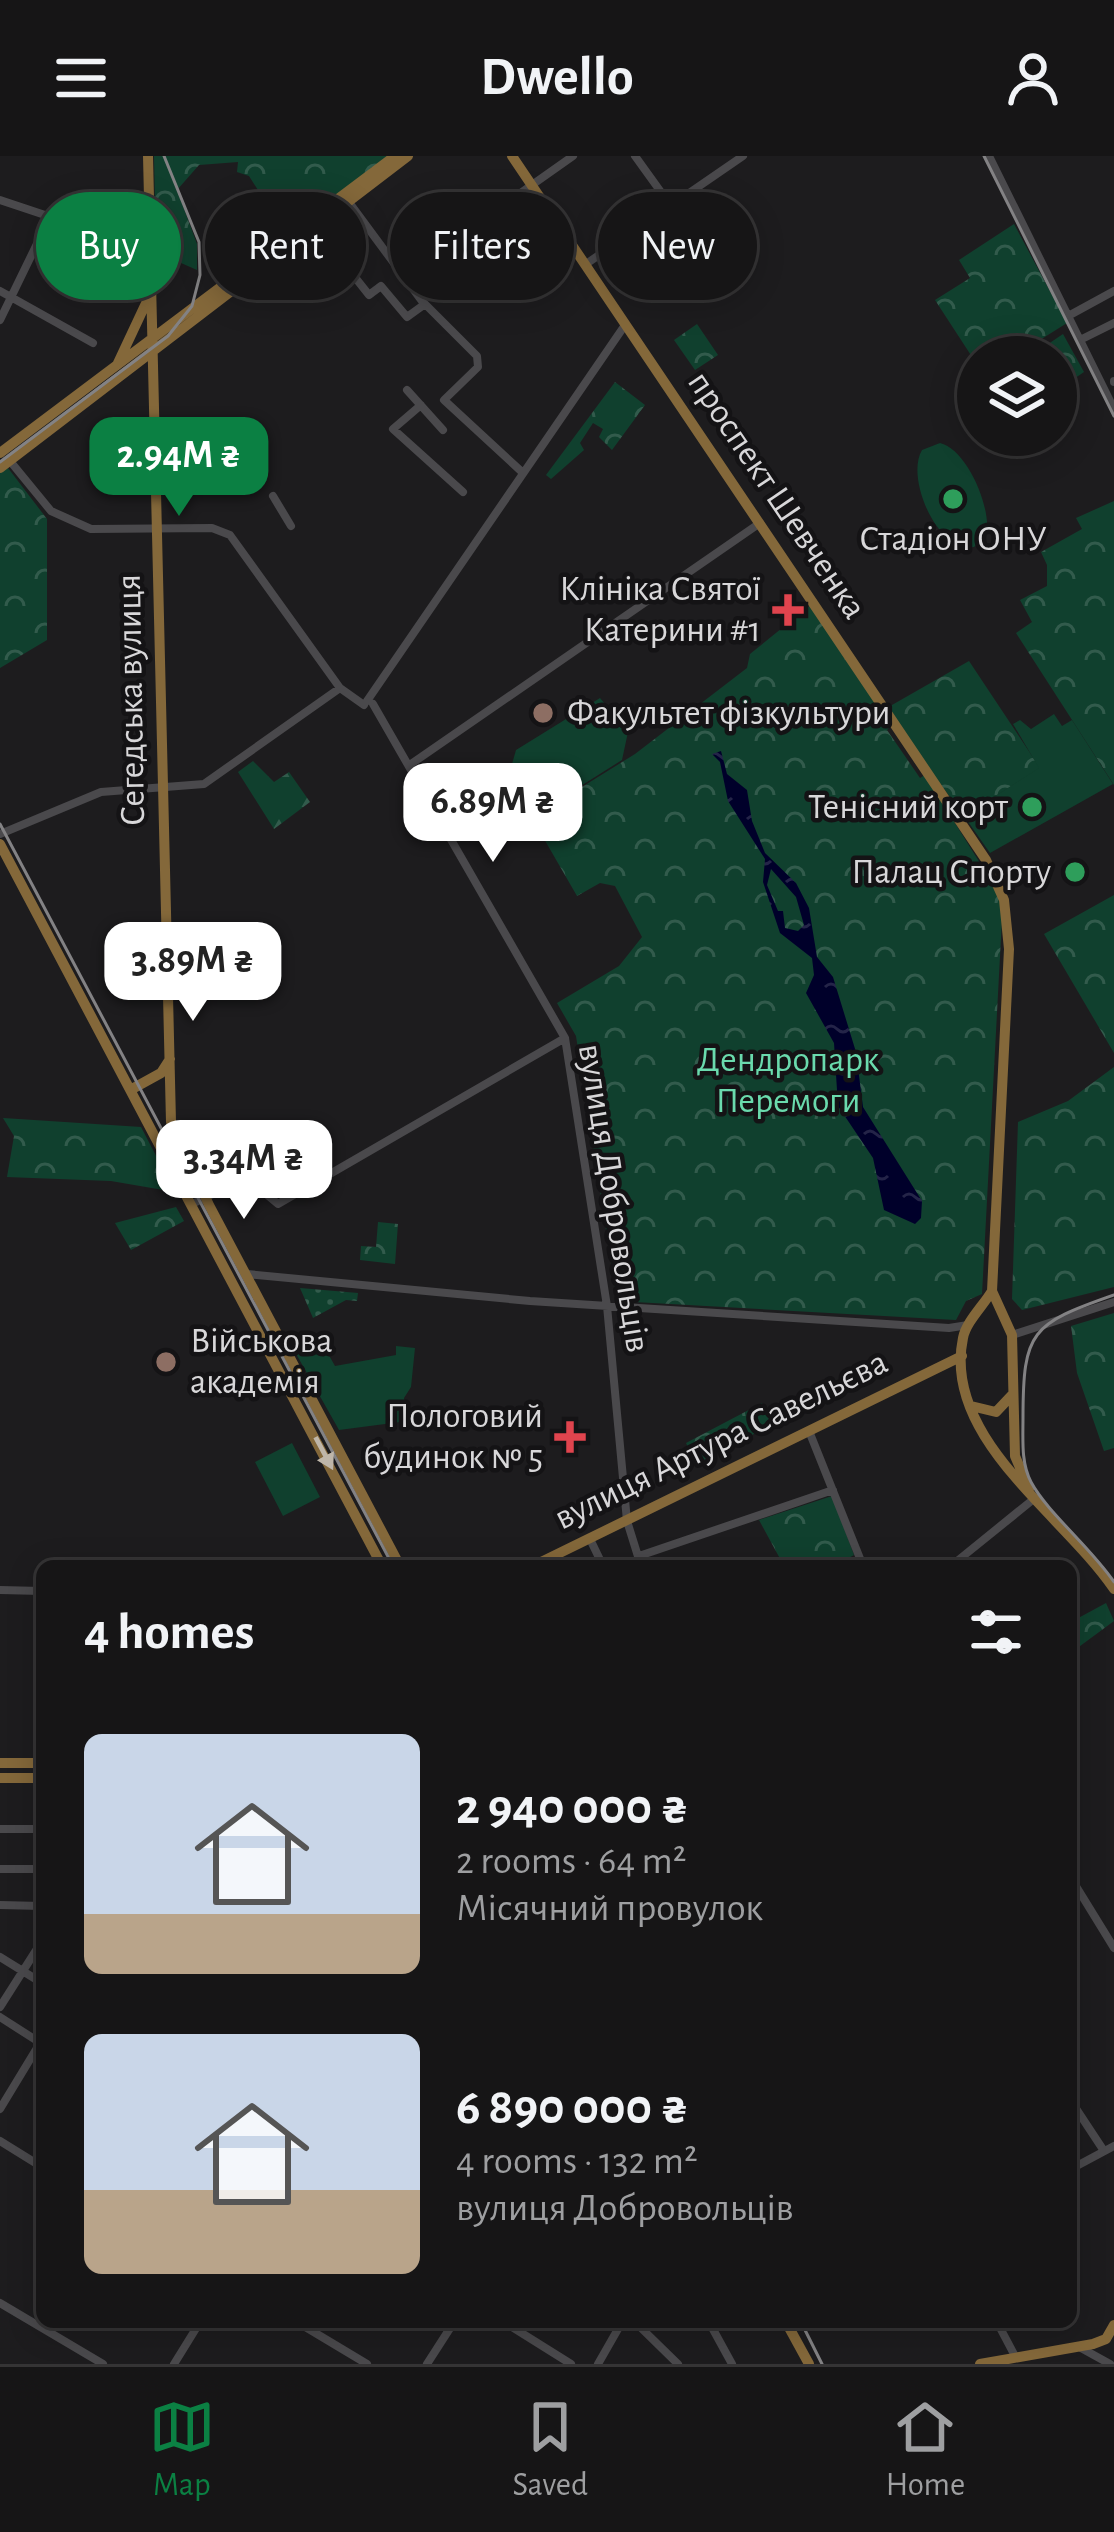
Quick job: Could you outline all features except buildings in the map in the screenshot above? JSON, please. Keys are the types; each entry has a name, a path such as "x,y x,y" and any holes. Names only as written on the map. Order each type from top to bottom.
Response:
{"main road":[{"path":"148,156 149,192"},
{"path":"3,456 116,366 150,348 394,156"},
{"path":"360,192 408,156"},
{"name":"проспект Шевченка","path":"512,156 991,868 1004,900 1009,949 992,1291 1011,1331"},
{"path":"116,366 147,300"},
{"name":"Сегедська вулиця","path":"148,300 171,1122 205,1196"},
{"path":"3,456 215,300"},
{"path":"0,844 379,1560"},
{"path":"132,1090 152,1078 170,1058"},
{"path":"152,1078 172,1089"},
{"path":"205,1196 397,1560"},
{"name":"проспект Шевченка","path":"962,1350 971,1323 992,1291"},
{"path":"971,1323 993,1317 1011,1331 1015,1444 1033,1493"},
{"path":"962,1350 962,1387 992,1450 1091,1555 1114,1589"},
{"name":"вулиця Артура Савельєва","path":"545,1560 936,1369 962,1350"},
{"name":"вулиця Артура Савельєва","path":"936,1369 950,1372 962,1387"},
{"path":"968,1404 991,1413 1005,1407 1013,1394"},
{"path":"992,1450 1004,1456 1015,1444"},
{"path":"0,1763 36,1763"},
{"path":"0,1778 36,1778"},
{"path":"1096,2357 1114,2325"},
{"path":"789,2328 809,2364"},
{"path":"980,2364 1103,2341"}],"street":[{"path":"520,192 573,156"},
{"path":"635,156 660,192"},
{"path":"690,192 743,156"},
{"path":"989,156 1114,409"},
{"path":"0,200 36,211"},
{"path":"366,226 390,258"},
{"path":"0,320 36,245"},
{"path":"586,264 598,256"},
{"path":"366,291 369,295 381,286 407,317 425,304"},
{"path":"0,291 93,344"},
{"path":"1070,315 1114,291"},
{"path":"422,300 480,363 444,400 522,472"},
{"path":"368,702 626,324"},
{"path":"1082,340 1111,325 1114,337"},
{"path":"407,391 443,430"},
{"path":"421,405 393,429 463,492"},
{"path":"3,456 51,511 69,520 100,531 156,530"},
{"path":"273,496 291,526"},
{"path":"411,764 761,522"},
{"name":"вулиця Добровольців","path":"156,530 212,528 241,546 340,688 368,702 380,715 566,1038 607,1306 628,1521 640,1560"},
{"path":"0,833 101,792 204,784 340,688"},
{"path":"192,1204 249,1178 269,1202 278,1204 566,1038"},
{"path":"247,1274 607,1306 949,1328 971,1323"},
{"path":"1011,1331 1114,1302"},
{"path":"949,1328 962,1350"},
{"path":"809,1431 861,1560"},
{"path":"643,1560 832,1490"},
{"path":"958,1560 1033,1493"},
{"path":"590,1539 600,1560"},
{"path":"0,1590 36,1591"},
{"path":"0,1829 36,1829"},
{"path":"0,1869 36,1869"},
{"path":"1077,1888 1114,1948"},
{"path":"0,1905 36,1906"},
{"path":"0,1958 36,1979"},
{"path":"0,2007 23,1971 36,1961"},
{"path":"0,2017 36,2040"},
{"path":"0,2109 36,2051"},
{"path":"1077,2108 1109,2148 1077,2166"},
{"path":"0,2141 36,2163"},
{"path":"0,2302 36,2324"},
{"path":"43,2328 103,2364"},
{"path":"174,2364 196,2328"},
{"path":"307,2328 368,2364"},
{"path":"427,2364 450,2328"},
{"path":"514,2328 571,2364"},
{"path":"598,2364 619,2328"},
{"path":"640,2328 678,2364"},
{"path":"713,2328 732,2364"},
{"path":"1000,2328 1016,2358"},
{"path":"1080,2347 1110,2364"}],"green space":[{"path":"154,156 390,156 343,192 258,190 249,176 237,172 238,162 199,165 178,192 155,192"},
{"path":"181,201 197,244 197,270 181,263"},
{"path":"1014,224 1067,323 1046,336 958,336 935,300 970,278 959,260"},
{"path":"697,324 718,355 695,370 674,340"},
{"path":"615,382 645,405 612,450 599,437 603,429 593,423 580,443 584,450 551,479 546,475"},
{"name":"Стадіон ОНУ","path":"940,443 950,448 976,482 987,525 986,536 974,547 948,539 928,512 918,478 922,450"},
{"path":"8,468 47,519 47,640 0,668 0,471"},
{"path":"1114,501 1114,785 1016,633 1032,622 1020,600 1047,586 1047,565 1041,552 1082,529 1076,518"},
{"name":"Дендропарк Перемоги","path":"813,603 893,724 887,730 920,778 925,775 1003,900 982,1294 966,1301 956,1320 617,1301 576,1036 557,1003 619,966 642,937 615,886 600,883 577,896 532,818 635,754 747,668 750,654"},
{"path":"969,661 1040,768 964,816 885,709"},
{"path":"600,698 628,732 622,760 557,801 525,798 510,771 516,750"},
{"path":"1054,714 1062,726 1072,720 1113,784 990,853 964,816 1039,768 1013,724 1020,720 1031,729"},
{"path":"253,761 274,782 289,772 310,802 274,829 238,772"},
{"path":"1114,895 1114,1053 1044,934"},
{"path":"1114,1067 1114,1287 1022,1310 1012,1299 1018,1122 1068,1101"},
{"path":"3,1118 141,1127 175,1192 111,1181 7,1177 14,1136"},
{"path":"176,1207 184,1221 131,1250 115,1223"},
{"path":"378,1222 398,1224 395,1264 360,1260 361,1246 376,1247"},
{"path":"300,1288 358,1293 357,1301 346,1300 313,1318"},
{"path":"1114,1313 1114,1448 1104,1451 1077,1373 1071,1326"},
{"path":"321,1341 335,1366 396,1355 396,1346 415,1348 411,1387 404,1398 408,1421 339,1430 295,1352"},
{"path":"762,1403 773,1424 696,1464 686,1443"},
{"path":"292,1443 320,1497 283,1516 255,1462"},
{"path":"832,1496 854,1555 845,1560 781,1560 759,1520"},
{"path":"1106,1603 1114,1621 1077,1648 1077,1619"}],"water":[{"path":"721,751 727,774 747,790 752,821 765,853 796,883 809,908 817,957 833,977 856,1052 863,1107 922,1201 921,1218 915,1224 884,1210 873,1158 838,1106 834,1043 806,993 814,975 812,958 780,933 763,882 765,859 728,801 720,762 712,754","holes":["771,869 796,897 804,925 798,931 785,928 783,911 778,911 767,885"]}],"tram line":[{"path":"0,462 168,336 192,306 200,275 199,242 164,156"},
{"path":"984,156 1114,416"},
{"path":"0,824 390,1560"},
{"path":"1114,1295 1065,1314 1037,1335 1026,1366 1023,1435 1031,1482 1114,1582"},
{"path":"804,2328 822,2364"}],"place":[{"name":"Стадіон ОНУ","path":"953,499"},
{"name":"Клініка Святої Катерини #1","path":"788,610"},
{"name":"Факультет фізкультури","path":"543,713"},
{"name":"Тенісний корт","path":"1032,807"},
{"name":"Палац Спорту","path":"1075,872"},
{"name":"Військова академія","path":"166,1362"},
{"name":"Пологовий будинок № 5","path":"570,1437"}]}
